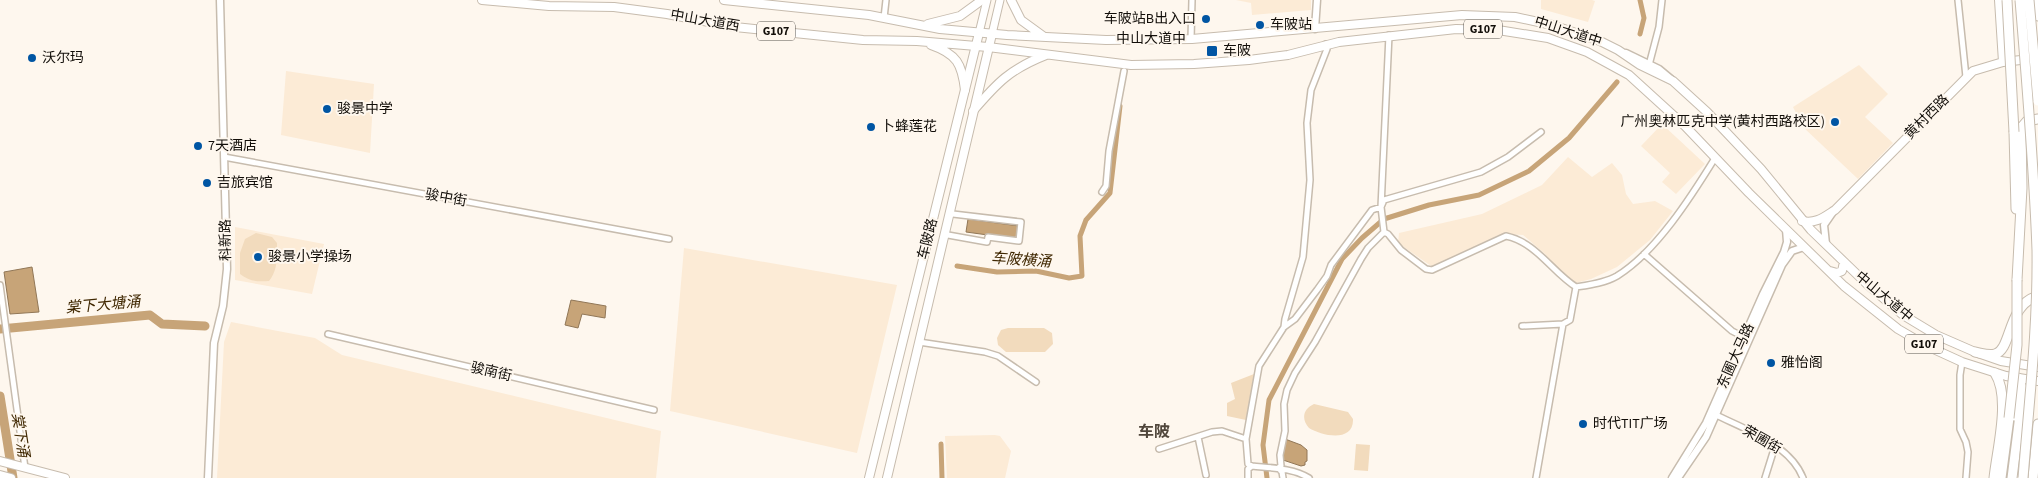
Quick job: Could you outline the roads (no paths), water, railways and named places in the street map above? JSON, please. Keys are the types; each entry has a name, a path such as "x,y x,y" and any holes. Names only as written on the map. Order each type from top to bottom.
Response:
{"highway":[{"path":"2001,478 2016,380 2018,337 2014,132 2006,0"},
{"path":"2020,0 2037,251 2032,390 2023,478"},
{"path":"2029,0 2038,101"},
{"path":"2035,0 2038,16"},
{"path":"2017,280 2022,188 2021,128 2027,121 2038,119"},
{"path":"1975,352 1998,353 2004,345 2020,308 2029,300 2038,296"},
{"path":"1994,478 2003,403 2000,384 1995,373"},
{"path":"2007,478 2022,399 2021,384 2016,380"},
{"path":"2011,418 2012,478"},
{"path":"2033,478 2038,424"}],"main road":[{"name":"中山大道西","path":"482,0 564,6 614,7 667,14 735,27 863,40 917,41 988,47"},
{"path":"557,0 564,6"},
{"name":"中山大道西","path":"724,0 793,4 979,33"},
{"path":"912,24 952,20 967,12 982,0"},
{"name":"车陂路","path":"869,478 987,0"},
{"name":"车陂路","path":"888,478 1000,0"},
{"path":"1011,0 1021,20 1044,37"},
{"path":"1999,0 2003,62"},
{"name":"中山大道中","path":"979,33 1106,40 1191,39 1444,16 1494,15 1529,19 1588,36 1618,50 1640,65 1673,81 1707,112 1761,169 1802,221 1890,305 1936,335 1975,352 2001,361 2038,368"},
{"name":"中山大道中","path":"988,47 1131,65 1194,64 1283,56 1326,44 1389,36 1477,29 1528,34 1570,44 1597,56 1629,76 1685,126 1828,271 1854,294 1910,336 1962,362 2016,380 2038,381"},
{"path":"953,44 958,36 956,30"},
{"path":"1012,50 1011,41 1018,36"},
{"path":"917,41 939,48 955,58 962,68 966,90"},
{"path":"973,111 1009,74 1019,67 1048,54"},
{"name":"黄村西路","path":"1802,221 1820,220 1835,210 1966,77 1982,67 2003,62 2038,58"},
{"path":"922,262 928,270 937,266"},
{"path":"1828,271 1833,273 1840,272 1844,269 1844,262"},
{"path":"1854,294 1856,287 1859,285 1868,286"},
{"path":"915,292 919,288 924,288 930,296"},
{"path":"0,462 65,478"},
{"path":"1,476 11,478"}],"street":[{"name":"科新路","path":"208,478 214,343 223,306 227,269 220,0"},
{"path":"884,18 886,0"},
{"path":"1191,39 1192,0"},
{"path":"1315,29 1317,0"},
{"path":"1649,65 1659,27 1662,0"},
{"path":"1958,0 1966,77"},
{"path":"1389,36 1381,207 1384,232 1416,262 1426,269 1432,270 1506,236 1514,238 1543,256 1560,275 1576,288"},
{"path":"1284,327 1303,257 1310,180 1307,123 1312,90 1327,49 1326,44"},
{"path":"1618,50 1663,71 1673,81"},
{"path":"1102,192 1106,186 1109,152 1124,70"},
{"path":"1309,478 1278,468 1248,464 1246,440 1259,366 1284,327 1295,319 1317,290 1327,276 1330,265 1350,236 1372,210 1381,207 1384,200 1481,172 1508,157 1541,132"},
{"name":"骏中街","path":"224,157 669,239"},
{"path":"1576,288 1595,284 1616,276 1644,254 1687,200 1715,158"},
{"path":"1826,245 1824,225 1835,210"},
{"path":"948,235 987,242 988,237 1019,241 1021,222 953,214"},
{"name":"东圃大马路","path":"1672,478 1713,414 1785,248 1786,229"},
{"path":"1278,468 1281,466 1280,455 1284,431 1286,390 1361,259 1368,248 1384,232"},
{"name":"东圃大马路","path":"1678,478 1706,437 1713,414 1744,337 1786,259 1795,249 1804,247"},
{"path":"1644,254 1732,331 1744,337"},
{"path":"0,285 22,467"},
{"path":"1522,326 1563,324 1570,320 1576,288"},
{"path":"1536,478 1563,324"},
{"name":"骏南街","path":"328,334 654,410"},
{"path":"919,342 985,352 998,356 1036,382"},
{"path":"1962,362 1960,375 1960,429 1968,452 1966,478"},
{"name":"荣圃街","path":"1713,414 1775,446 1794,460 1803,478"},
{"path":"1159,449 1222,431 1246,440"},
{"path":"1198,437 1206,475"},
{"path":"1764,478 1775,446"},
{"path":"1248,478 1248,468 1252,466"},
{"path":"1278,468 1282,472 1283,478"}],"waterway":[{"path":"1640,0 1644,18 1640,34"},
{"path":"1267,478 1263,445 1269,400 1342,259 1384,219 1429,205 1479,195 1529,171 1569,138 1617,82"},
{"name":"车陂横涌","path":"957,266 997,272 1036,271 1069,278 1082,276 1080,236 1086,220 1110,193 1120,106"},
{"name":"棠下大塘涌","path":"0,329 150,315 162,324 205,326"},
{"name":"棠下涌","path":"0,396 13,478"},
{"name":"车陂横涌","path":"941,444 942,478"}],"place":[{"name":"车陂站B出入口","path":"1206,19"},
{"name":"车陂站","path":"1260,25"},
{"name":"车陂","path":"1212,51"},
{"name":"沃尔玛","path":"32,58"},
{"name":"骏景中学","path":"327,109"},
{"name":"广州奥林匹克中学(黄村西路校区)","path":"1835,122"},
{"name":"卜蜂莲花","path":"871,127"},
{"name":"7天酒店","path":"198,146"},
{"name":"吉旅宾馆","path":"207,183"},
{"name":"骏景小学操场","path":"258,257"},
{"name":"雅怡阁","path":"1771,363"},
{"name":"时代TIT广场","path":"1583,424"}],"district":[{"name":"车陂","path":"1154,432"}]}
